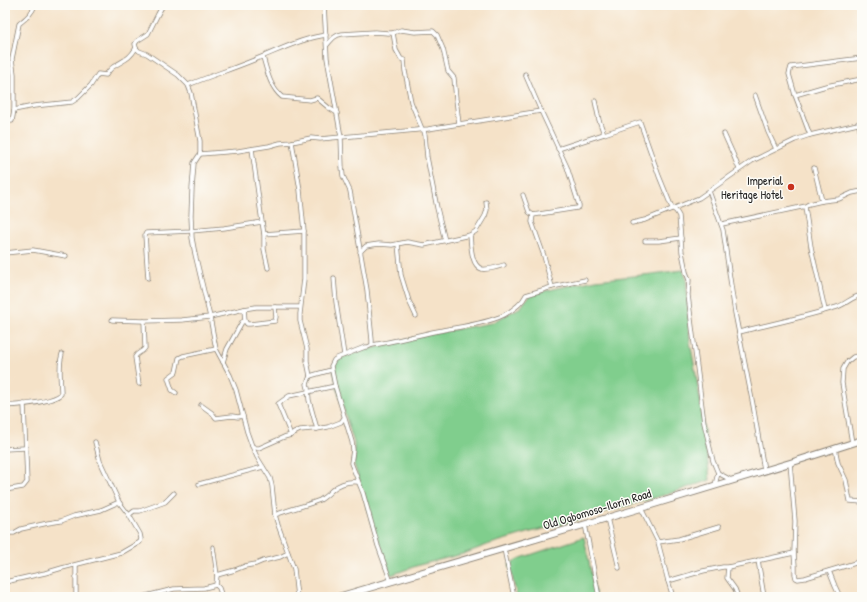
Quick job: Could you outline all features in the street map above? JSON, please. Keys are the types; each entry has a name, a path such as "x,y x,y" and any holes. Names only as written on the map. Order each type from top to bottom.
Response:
{"highway":[{"name":"Old Ogbomoso-Ilorin Road","path":"338,597 641,508 862,440"}],"street":[{"path":"5,120 12,120 14,110 14,74 12,59 19,24 27,18 35,5"},
{"path":"14,110 34,106 72,102 78,98 91,85 98,74 106,75 112,68 126,60 132,54 136,48 135,44 137,41 146,36 150,31 163,5"},
{"path":"324,5 327,58 341,137 342,167 350,191 367,290 372,345"},
{"path":"327,45 337,35 342,34 375,32 393,33 401,30 415,32 433,31 443,49 447,68 454,78 460,124"},
{"path":"393,33 396,50 401,59 404,60 411,102 424,131 427,157 445,241"},
{"path":"188,85 309,39 326,35"},
{"path":"136,48 178,75 188,85 191,93 200,141 200,154 194,163 193,168 191,216 192,238 195,254 216,349 230,374 236,390 252,446 270,478 275,515 295,572 297,597"},
{"path":"263,57 270,81 282,97 310,100 317,98 337,113"},
{"path":"810,135 789,74 792,67 862,58"},
{"path":"525,74 567,167 579,205 577,208 533,215"},
{"path":"796,95 826,86 862,79"},
{"path":"755,95 768,132 776,149"},
{"path":"595,101 604,134"},
{"path":"200,154 252,149 311,138 320,139 422,129 541,111"},
{"path":"558,148 640,122 672,208 679,216 682,252 689,280 688,295 704,423 713,461 718,473 715,485"},
{"path":"632,223 645,220 672,208 691,202 752,161 795,140 860,123 862,141"},
{"path":"724,134 739,169"},
{"path":"292,142 300,190 304,231 304,279 300,307 300,321 307,349 310,376 307,384 309,400 317,429"},
{"path":"252,149 264,234 264,249 268,268"},
{"path":"814,168 822,201"},
{"path":"709,191 722,224 735,313 764,470"},
{"path":"722,224 806,206 822,201 839,199 852,193 862,191"},
{"path":"523,195 529,212 533,215"},
{"path":"360,252 372,244 398,244 407,242 424,245 470,235 476,231 485,216 487,210 486,202"},
{"path":"806,206 811,247 825,310"},
{"path":"533,215 532,222 544,256 552,287"},
{"path":"148,278 146,233 224,228 262,222"},
{"path":"264,234 304,231"},
{"path":"470,235 475,264 478,267 486,269 504,265"},
{"path":"645,241 681,238"},
{"path":"398,244 401,275 416,316"},
{"path":"5,252 33,250 66,256"},
{"path":"334,278 344,355"},
{"path":"391,582 378,546 363,493 351,463 352,442 331,370 334,360 372,345 498,318 518,306 524,300 526,295 552,287 585,280"},
{"path":"739,332 825,310 844,304 859,295 862,295"},
{"path":"245,321 247,324 250,324 275,321 275,307"},
{"path":"112,320 182,320 210,317 244,309 300,307"},
{"path":"244,309 245,321"},
{"path":"139,384 135,357 136,354 145,348 144,321"},
{"path":"223,362 226,350 242,322 245,321"},
{"path":"176,392 172,390 168,378 176,372 179,358 216,349"},
{"path":"5,406 48,400 61,394 59,361 62,354"},
{"path":"852,443 842,383 843,369 847,362 853,357 862,355"},
{"path":"310,376 331,370"},
{"path":"291,435 278,404 289,396 335,386"},
{"path":"5,490 21,488 27,482 24,404"},
{"path":"201,405 216,418 243,416"},
{"path":"252,446 259,448 300,430 317,429 337,424 342,422 344,418"},
{"path":"5,582 121,553 140,542 140,534 119,502 100,461 94,442"},
{"path":"5,449 25,448"},
{"path":"836,448 838,463 846,480 850,501 862,502"},
{"path":"790,463 795,521 794,553 796,578 805,578 862,561"},
{"path":"199,484 263,467"},
{"path":"718,473 731,480"},
{"path":"275,515 324,498 337,487 346,483 358,482"},
{"path":"129,516 134,511 140,511 164,502 174,493"},
{"path":"5,533 14,533 28,528 61,521 74,516 101,510 119,502"},
{"path":"641,508 658,542 673,597"},
{"path":"607,518 619,568"},
{"path":"585,524 599,597"},
{"path":"658,542 719,527"},
{"path":"213,547 217,575 216,584 222,597"},
{"path":"504,549 514,597"},
{"path":"217,575 280,557 288,553"},
{"path":"668,581 723,567 794,553"},
{"path":"758,560 764,597"},
{"path":"76,565 76,597"},
{"path":"728,567 727,578 738,597"},
{"path":"829,571 840,597"},
{"path":"142,597 174,590 204,588 216,584"}],"green space":[{"path":"683,270 686,278 690,342 700,399 710,480 668,494 490,544 463,554 419,565 391,575 373,525 354,464 354,443 337,388 333,368 336,362 343,357 365,350 430,334 491,323 521,307 532,294 596,280"},
{"path":"584,537 596,597 517,597 509,564 521,558"}],"place":[{"name":"Imperial Heritage Hotel","path":"791,187"}]}
